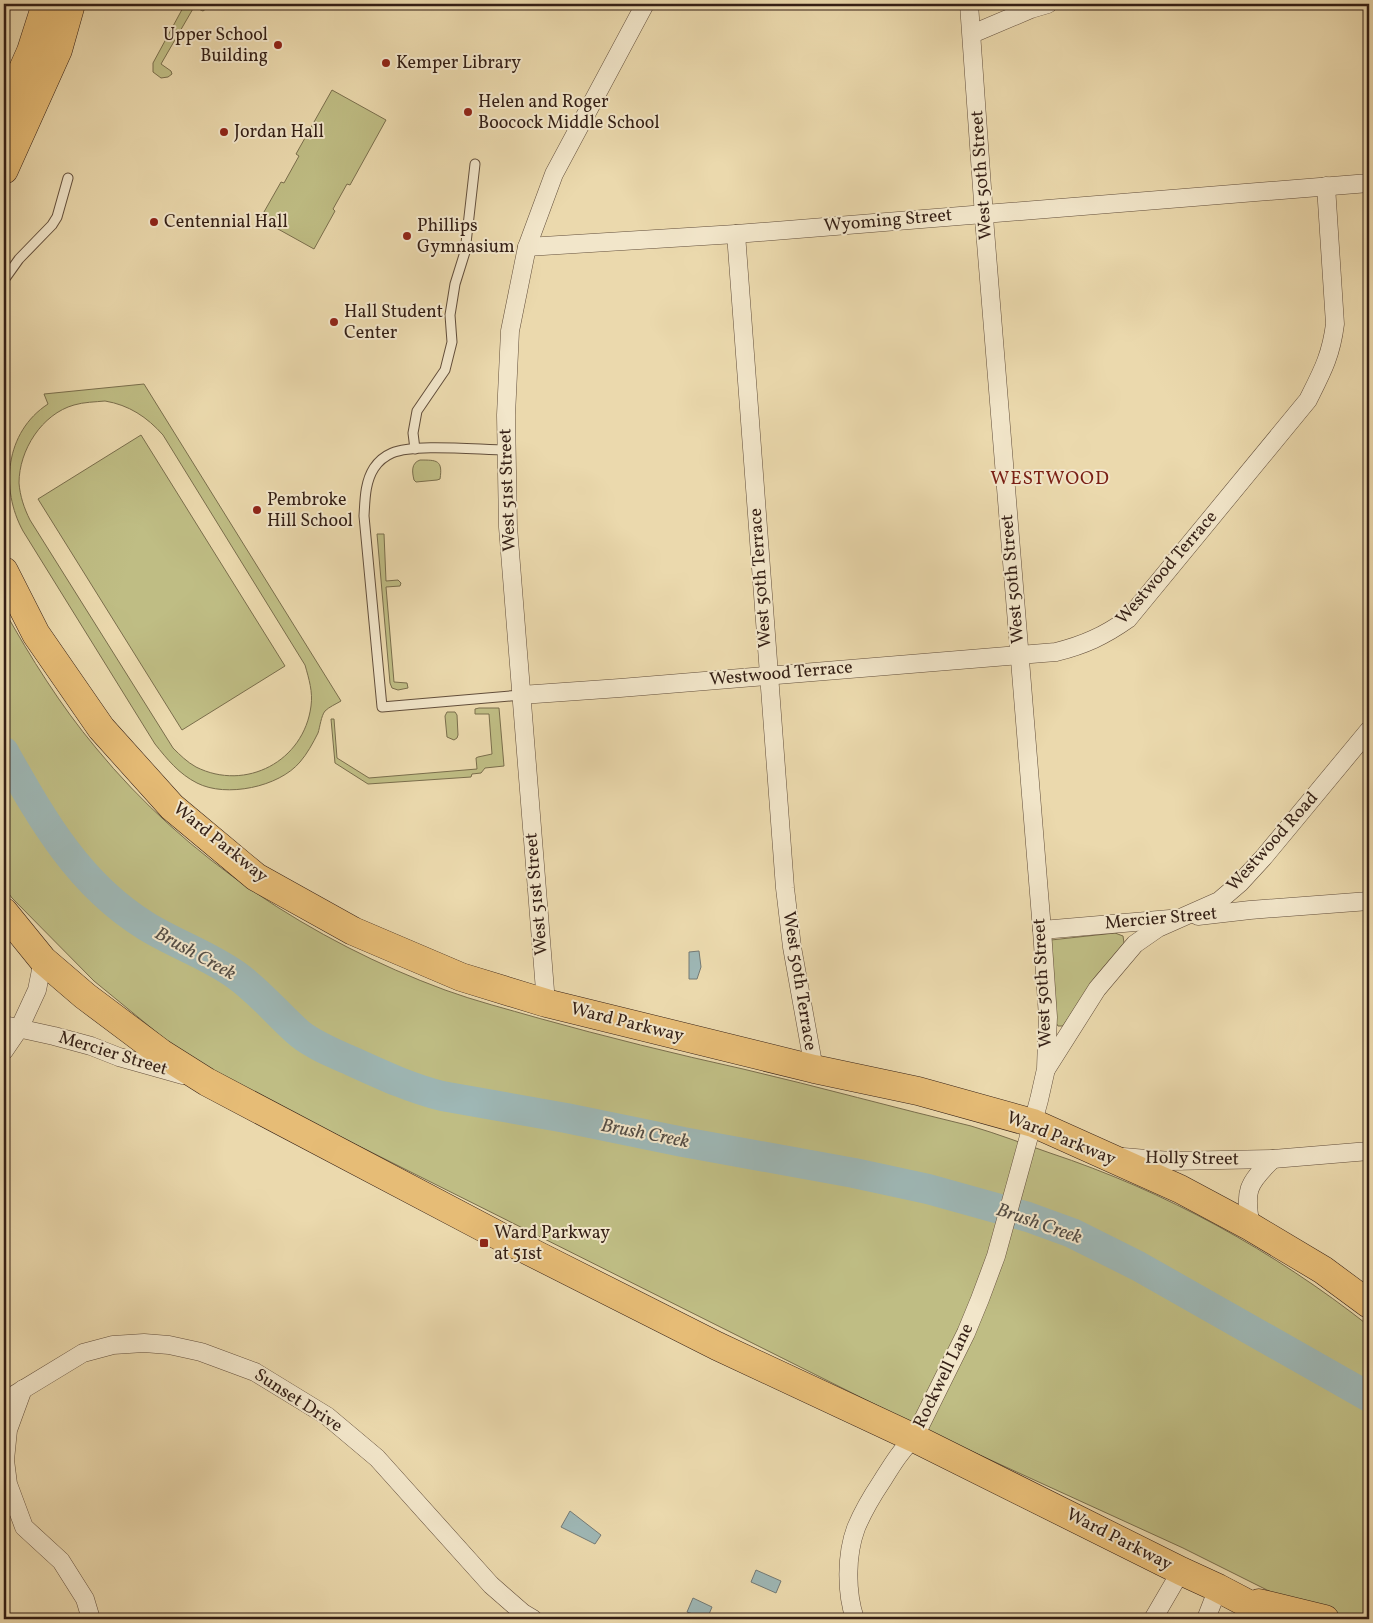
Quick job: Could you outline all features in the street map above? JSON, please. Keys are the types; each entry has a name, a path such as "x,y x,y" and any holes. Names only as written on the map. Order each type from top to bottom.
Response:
{"highway":[{"path":"4,112 31,52 46,4"},
{"path":"4,170 58,50 71,4"},
{"name":"Ward Parkway","path":"4,571 36,634 101,728 172,807 256,876 353,930 461,977 546,1004 814,1069 918,1091 1033,1123 1180,1189 1251,1227 1323,1270 1369,1304"},
{"name":"Ward Parkway","path":"4,912 43,960 85,996 153,1047 207,1082 507,1240 700,1337 914,1438 1277,1619"},
{"path":"1228,1593 1325,1619"}],"street":[{"name":"West 51st Street","path":"546,1004 508,527 506,415 510,331 527,247 554,174 645,4"},
{"name":"West 50th Street","path":"969,4 1048,1017 1046,1069 1033,1123"},
{"path":"972,34 1030,9 1048,4"},
{"name":"Wyoming Street","path":"527,247 736,234 1369,183"},
{"name":"Westwood Terrace","path":"522,695 1056,652 1080,646 1107,633 1128,619 1308,400 1326,364 1332,346 1335,324 1326,186"},
{"name":"West 50th Terrace","path":"736,234 785,888 792,947 814,1069"},
{"name":"Westwood Road","path":"1046,1069 1097,989 1135,944 1158,928 1219,901 1240,883 1369,730"},
{"name":"Mercier Street","path":"1042,930 1184,918 1250,910 1369,901"},
{"path":"4,1052 11,1027 37,990 43,960"},
{"name":"Mercier Street","path":"11,1027 91,1046 119,1057 207,1082"},
{"name":"Rockwell Lane","path":"855,1619 851,1606 849,1583 850,1559 856,1530 868,1503 902,1449 914,1438 966,1333 996,1256 1033,1123"},
{"name":"Holly Street","path":"1111,1158 1116,1156 1170,1161 1273,1159 1369,1151"},
{"name":"Holly Street","path":"1251,1227 1247,1206 1248,1191 1255,1176 1273,1159"},
{"name":"Sunset Drive","path":"4,1401 83,1353 112,1345 144,1343 169,1345 201,1352 255,1372 327,1416 377,1458 491,1585 523,1613 533,1619"},
{"path":"23,1388 8,1430 5,1460 8,1484 24,1527"},
{"path":"4,1511 61,1561 85,1599 91,1619"},
{"path":"1153,1619 1181,1571"},
{"path":"1206,1619 1228,1593"}],"lane":[{"path":"415,449 413,433 417,411 445,370 452,342 450,315 465,252 475,164"},
{"path":"4,280 19,259 52,225 57,217 68,178"},
{"path":"507,450 415,449 392,453 375,466 369,478 364,516 382,707 522,695"}],"shaded area":[{"path":"185,4 207,4 207,8 203,11 194,7 161,64 171,71 172,74 161,78 153,72 153,63"},
{"path":"332,90 386,120 350,185 347,184 333,209 335,211 314,249 260,219 281,182 284,183 299,156 296,154"},
{"path":"144,384 341,701 325,711 318,733 312,744 303,759 291,771 266,784 252,788 222,790 197,783 179,771 155,744 23,531 16,515 9,480 11,462 15,445 23,430 34,416 48,404 44,394","holes":["105,401 137,413 163,435 305,665 311,696 311,706 306,725 297,742 285,756 270,766 253,773 234,776 215,774 196,767 173,748 26,511 21,497 20,471 23,458 34,435 52,416 74,405"]},
{"path":"141,435 285,666 182,730 38,499"},
{"path":"420,460 438,462 441,468 440,479 416,482 413,477 413,468 415,463"},
{"path":"377,534 384,534 386,581 398,580 401,583 400,586 386,587 394,682 407,683 408,688 398,690 392,688 390,683"},
{"path":"4,610 35,663 70,715 131,788 211,860 254,892 300,921 347,947 396,970 445,990 479,1001 615,1039 971,1126 1093,1168 1176,1205 1217,1226 1257,1248 1333,1299 1369,1326 1369,1619 1316,1619 1285,1599 1183,1548 938,1436 219,1076 166,1040 94,981 12,898 4,887"},
{"path":"499,708 504,766 485,768 481,773 472,774 471,777 368,784 335,763 331,719 334,719 337,758 369,778 477,769 476,758 492,754 489,714 475,714 475,709"},
{"path":"447,712 455,712 457,715 458,735 454,740 447,737 445,716"},
{"path":"1115,933 1123,936 1124,943 1095,977 1063,1026 1058,1026 1055,1021 1051,940"}],"water":[{"path":"699,951 701,967 697,979 689,979 689,952"},
{"path":"570,1511 601,1535 595,1544 561,1527"},
{"path":"756,1570 781,1581 776,1593 751,1582"},
{"path":"693,1598 712,1607 707,1619 687,1612"}],"waterway":[{"name":"Brush Creek","path":"4,752 48,825 81,870 100,891 146,926 214,961 236,975 300,1034 329,1051 394,1080 442,1096 854,1173 928,1189 1028,1217 1072,1233 1138,1266 1369,1397"}],"place":[{"name":"Upper School Building","path":"278,45"},
{"name":"Kemper Library","path":"386,63"},
{"name":"Helen and Roger Boocock Middle School","path":"468,112"},
{"name":"Jordan Hall","path":"224,132"},
{"name":"Centennial Hall","path":"154,222"},
{"name":"Phillips Gymnasium","path":"407,236"},
{"name":"Hall Student Center","path":"334,322"},
{"name":"Pembroke Hill School","path":"257,510"},
{"name":"Ward Parkway at 51st","path":"484,1243"}],"district":[{"name":"WESTWOOD","path":"1050,479"}]}
